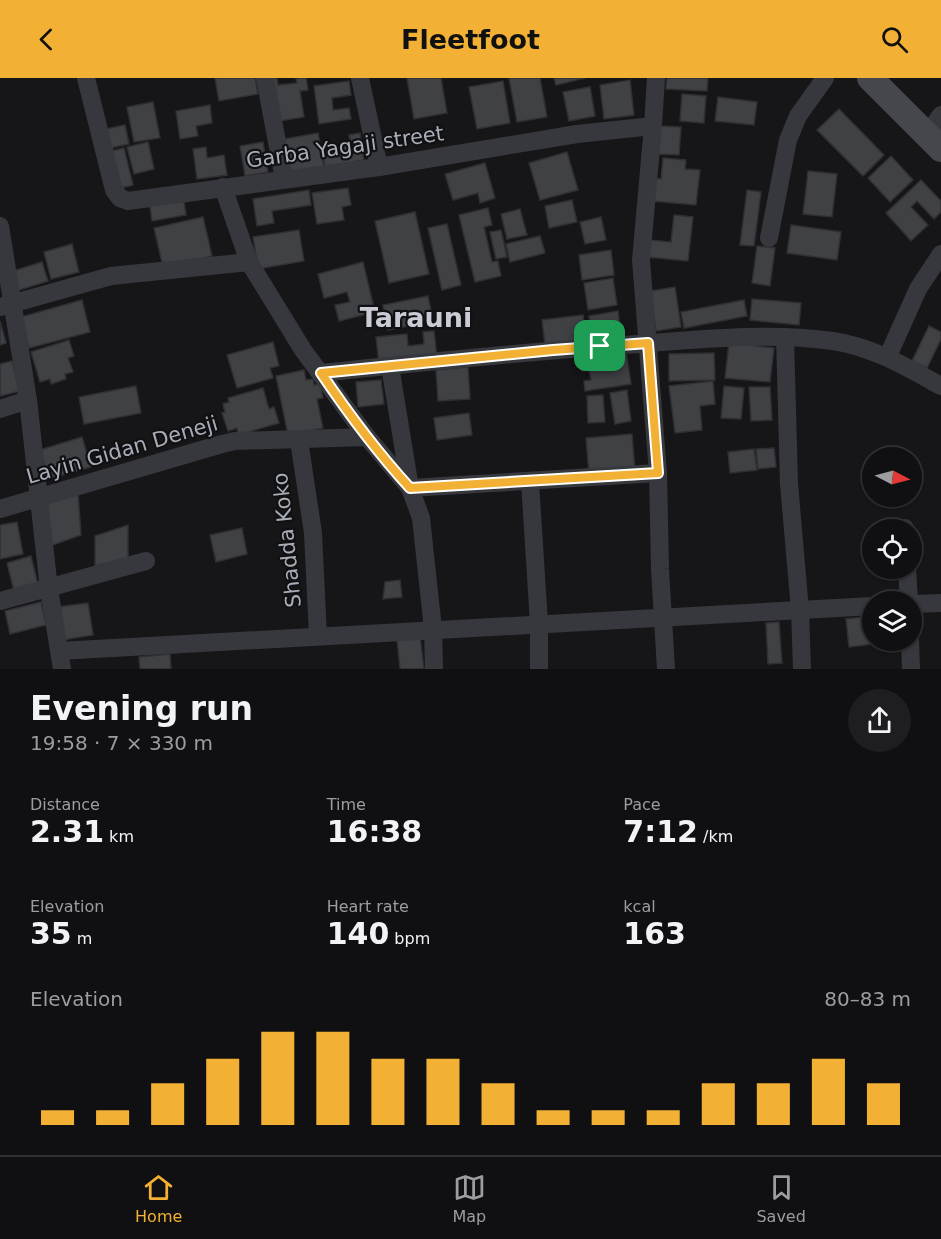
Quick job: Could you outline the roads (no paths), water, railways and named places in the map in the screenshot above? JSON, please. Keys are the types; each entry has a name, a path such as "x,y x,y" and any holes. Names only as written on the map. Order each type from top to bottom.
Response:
{"street":[{"name":"Garba Yagaji street","path":"86,78 114,190 120,198 128,201 379,167 577,134 652,126"},
{"path":"266,78 284,179"},
{"path":"360,78 379,167"},
{"path":"656,78 641,260 658,473 660,569 666,669"},
{"path":"769,238 788,140 798,116 825,78"},
{"path":"870,78 936,132"},
{"path":"223,187 249,262 303,350 367,437 410,488"},
{"path":"0,226 6,305 28,400 49,589 61,660 318,636 862,607"},
{"path":"888,356 918,289 941,254"},
{"path":"6,305 111,276 249,262"},
{"path":"321,373 553,350 729,337 786,337 833,341 888,356 941,386"},
{"path":"786,337 789,484 800,610 802,669"},
{"path":"390,366 410,488 421,518 434,629 434,669"},
{"path":"0,409 28,400"},
{"name":"Layin Gidan Deneji","path":"0,509 235,441 367,437"},
{"name":"Shadda Koko","path":"299,440 313,532 318,636"},
{"path":"410,488 658,473"},
{"path":"530,482 539,623 539,669"},
{"path":"0,601 146,561"},
{"path":"922,603 941,603"},
{"path":"910,651 911,669"}],"district":[{"name":"Tarauni","path":"416,317"}]}
